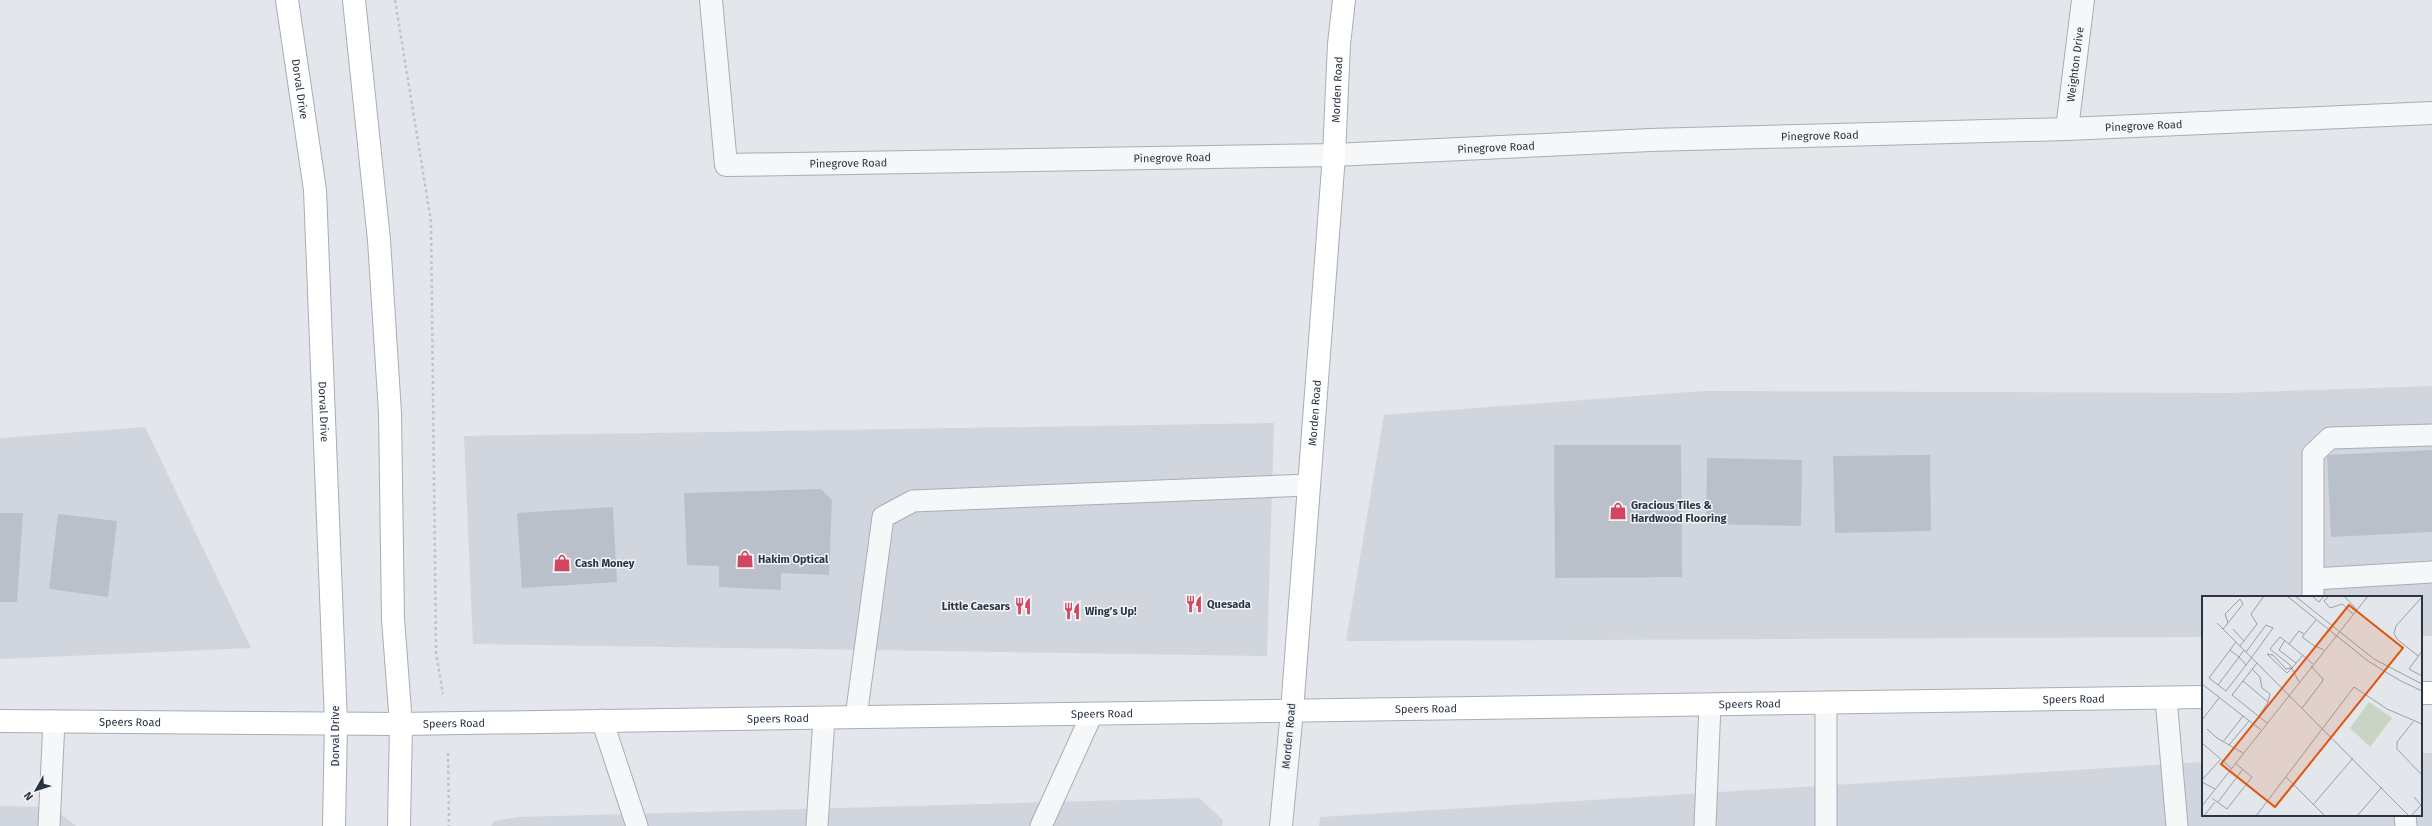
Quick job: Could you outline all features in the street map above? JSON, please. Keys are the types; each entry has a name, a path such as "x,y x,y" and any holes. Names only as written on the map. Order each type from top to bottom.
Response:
{"main road":[{"name":"Dorval Drive","path":"287,0 315,190 336,722 334,826"},
{"path":"354,0 380,248 390,413 393,620 401,724 399,826"},
{"name":"Morden Road","path":"1292,711 1334,155 1339,44 1344,0"},
{"name":"Speers Road","path":"0,721 336,722 401,724 447,722 824,718 2202,697"}],"street":[{"name":"Pinegrove Road","path":"711,0 726,165 1334,155 1650,140 2067,129 2432,113"},
{"name":"Weighton Drive","path":"2067,129 2083,0"},
{"name":"Morden Road","path":"1281,826 1292,711"}],"lane":[{"path":"2432,435 2330,438 2313,454 2313,588 2432,572"},
{"path":"856,717 884,517 913,501 1309,484"},
{"path":"2166,698 2176,826"},
{"path":"1826,703 1826,826"},
{"path":"1705,826 1710,705"},
{"path":"1041,826 1092,714"},
{"path":"817,826 824,718"},
{"path":"602,720 637,826"},
{"path":"49,826 54,721"},
{"path":"2405,816 2406,826"}],"path":[{"path":"395,0 432,221 436,653 447,722 449,826"}],"shaded area":[{"path":"2432,386 2432,636 2422,636 2422,596 2202,596 2202,637 1346,641 1384,415 1703,391 2229,393"},
{"path":"1274,423 1267,656 473,644 464,436"},
{"path":"145,427 251,648 0,659 0,438"},
{"path":"2422,753 2432,753 2432,826 1319,826 1320,817 2202,762 2202,816 2422,816"},
{"path":"1199,798 1223,820 1222,826 491,826 495,821 519,817"},
{"path":"0,806 52,807 76,826 0,826"}],"building":[{"name":"Gracious Tiles & Hardwood Flooring","path":"1554,445 1681,445 1682,577 1555,578"},
{"path":"2432,450 2432,532 2331,537 2327,455"},
{"path":"1930,455 1931,531 1835,533 1833,456"},
{"path":"1707,458 1802,460 1801,526 1706,524"},
{"path":"821,489 832,500 829,575 781,573 781,590 719,587 719,566 687,565 684,493"},
{"path":"613,507 617,582 522,588 517,513"},
{"path":"0,513 23,513 17,602 0,602"},
{"path":"58,514 117,521 108,597 49,589"}],"place":[{"name":"Gracious Tiles & Hardwood Flooring","path":"1618,511"},
{"name":"Hakim Optical","path":"745,559"},
{"name":"Cash Money","path":"562,563"},
{"name":"Quesada","path":"1194,604"},
{"name":"Little Caesars","path":"1023,606"},
{"name":"Wing’s Up!","path":"1072,611"}]}
